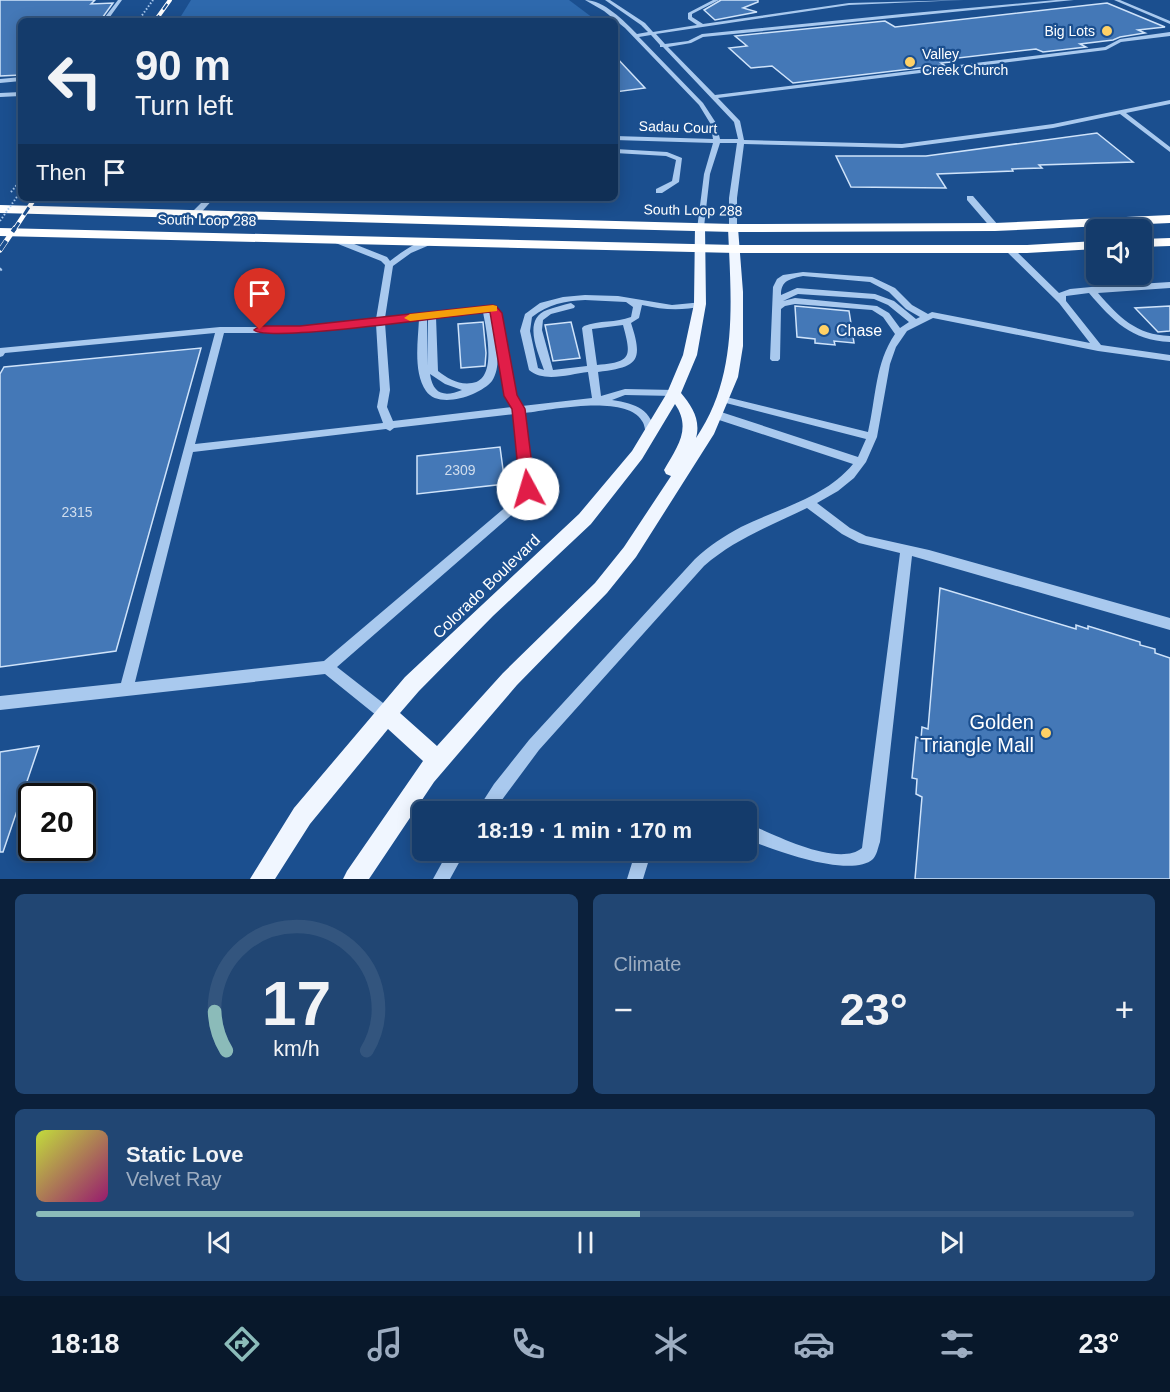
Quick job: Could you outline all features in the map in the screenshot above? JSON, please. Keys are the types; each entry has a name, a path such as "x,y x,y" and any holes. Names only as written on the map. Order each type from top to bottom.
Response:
{"highway":[{"name":"South Loop 288","path":"0,209 734,228 994,227 1170,219"},
{"name":"South Loop 288","path":"0,232 736,249 1009,249 1086,245"},
{"path":"1152,243 1170,242"}],"main road":[{"name":"Colorado Boulevard","path":"262,879 302,816 412,684 585,519 651,435 674,393 690,355 700,304 700,227"},
{"path":"354,879 419,783 438,760 510,679 602,588 630,552 696,452 719,407 731,377 736,346 734,228"},
{"path":"630,552 634,528 680,457 692,433 687,408 674,393"},
{"path":"387,715 438,760"}],"street":[{"path":"106,18 120,0"},
{"path":"587,0 615,18"},
{"path":"607,0 635,17 737,122 740,128 740,141 733,198 734,228"},
{"path":"702,26 690,18 690,13 717,0"},
{"path":"876,0 883,3"},
{"path":"634,36 849,4 962,0"},
{"path":"662,45 689,42 702,36 1072,0"},
{"path":"1116,0 1170,22"},
{"path":"618,20 701,104 712,123 717,141"},
{"path":"715,97 1106,48 1120,41 1170,34"},
{"path":"0,81 18,80"},
{"path":"0,95 18,94"},
{"name":"Sadau Court","path":"618,138 902,146 1053,126 1170,102"},
{"path":"1121,112 1170,150"},
{"name":"Colorado Boulevard","path":"700,227 707,174 717,141"},
{"path":"618,151 667,154 680,159 675,182 659,191"},
{"path":"970,198 994,227"},
{"path":"195,214 207,201"},
{"path":"336,240 384,259 389,265"},
{"path":"390,427 382,407 385,390 380,321 389,265 408,251 429,242"},
{"path":"1009,249 1062,301 1098,348"},
{"path":"774,359 777,300 780,281 786,277 803,274 872,280 892,290 901,300 927,317"},
{"path":"1062,301 1062,295 1070,292 1170,285"},
{"path":"777,300 790,289 805,286 865,290 901,300"},
{"path":"1091,290 1121,323 1136,333 1170,339"},
{"path":"777,300 797,291 875,297 891,303 908,327"},
{"path":"627,323 634,352 631,360 621,366 549,373 534,370 525,331 528,316 542,305 564,300 610,297 647,302 665,309 684,309 700,304"},
{"path":"597,401 587,328 592,325 627,323 635,318 638,306 628,300"},
{"path":"777,300 782,304 795,301 874,308 908,327"},
{"path":"0,354 2,350 220,330 300,330 492,308 497,313 510,396 519,409 528,489 512,508 327,667 0,703"},
{"path":"427,316 425,384 432,394 443,399 459,396 484,383 492,374 494,363 487,309"},
{"path":"491,801 543,735 636,634 681,580 711,551 735,535 830,491 851,474 860,462 872,437 886,359 891,345 908,327 932,315 1098,348 1170,358"},
{"path":"427,316 433,372 442,381 459,386 471,387 484,383"},
{"path":"126,689 220,330"},
{"path":"189,449 597,401 625,392 674,393"},
{"path":"597,401 615,403 631,409 647,420 651,435"},
{"path":"719,407 872,437"},
{"path":"719,407 860,462"},
{"path":"808,503 846,531 863,540 906,552 929,555 1170,624"},
{"path":"757,835 813,859 838,866 856,863 867,856 872,842 906,552"},
{"path":"327,667 387,715"},
{"path":"441,879 452,861"},
{"path":"635,879 641,861"}],"path":[{"path":"140,18 153,0"},
{"path":"11,192 18,184"},
{"path":"0,220 18,195"}],"shaded area":[{"path":"191,0 569,0 593,18 180,18"}],"building":[{"path":"0,0 95,0 91,4 113,3 102,18 18,18 18,75 0,76"},
{"path":"721,0 758,0 743,8 757,12 715,20 704,10"},
{"path":"1107,3 1165,27 1138,30 1145,33 1113,40 1080,44 1086,47 1043,52 1036,49 949,59 952,62 941,63 944,65 793,83 772,66 751,68 729,48 747,46 735,36 885,21 895,27"},
{"path":"618,59 645,88 618,92"},
{"path":"1097,133 1133,162 1039,165 1042,168 937,174 946,188 851,187 836,156 926,156"},
{"name":"Chase","path":"795,306 849,311 854,343 834,341 835,345 815,343 815,339 797,337"},
{"path":"1170,306 1170,331 1158,332 1135,308"},
{"path":"483,322 485,366 461,368 458,324"},
{"path":"571,322 580,358 553,361 545,325"},
{"path":"201,348 116,651 0,667 0,374 4,367"},
{"path":"500,447 505,484 417,494 417,456"},
{"name":"Golden Triangle Mall","path":"940,588 1076,629 1076,625 1088,629 1088,626 1140,642 1140,645 1155,649 1155,653 1170,658 1170,879 915,879 922,797 916,794 917,779 912,778 916,737 921,739 922,727 928,729"},
{"path":"39,746 26,783 18,783 18,808 3,852 0,852 0,752"}],"railway":[{"path":"157,18 170,0"},
{"path":"14,230 33,201"},
{"path":"0,250 15,228"}],"slow traffic":[{"path":"410,318 493,309"}],"place":[{"name":"Big Lots","path":"1107,31"},
{"name":"Valley Creek Church","path":"910,62"},
{"name":"Chase","path":"824,330"},
{"name":"Golden Triangle Mall","path":"1046,733"}],"route":[{"path":"260,330 300,330 492,308 497,313 510,396 519,409 528,489"}]}
